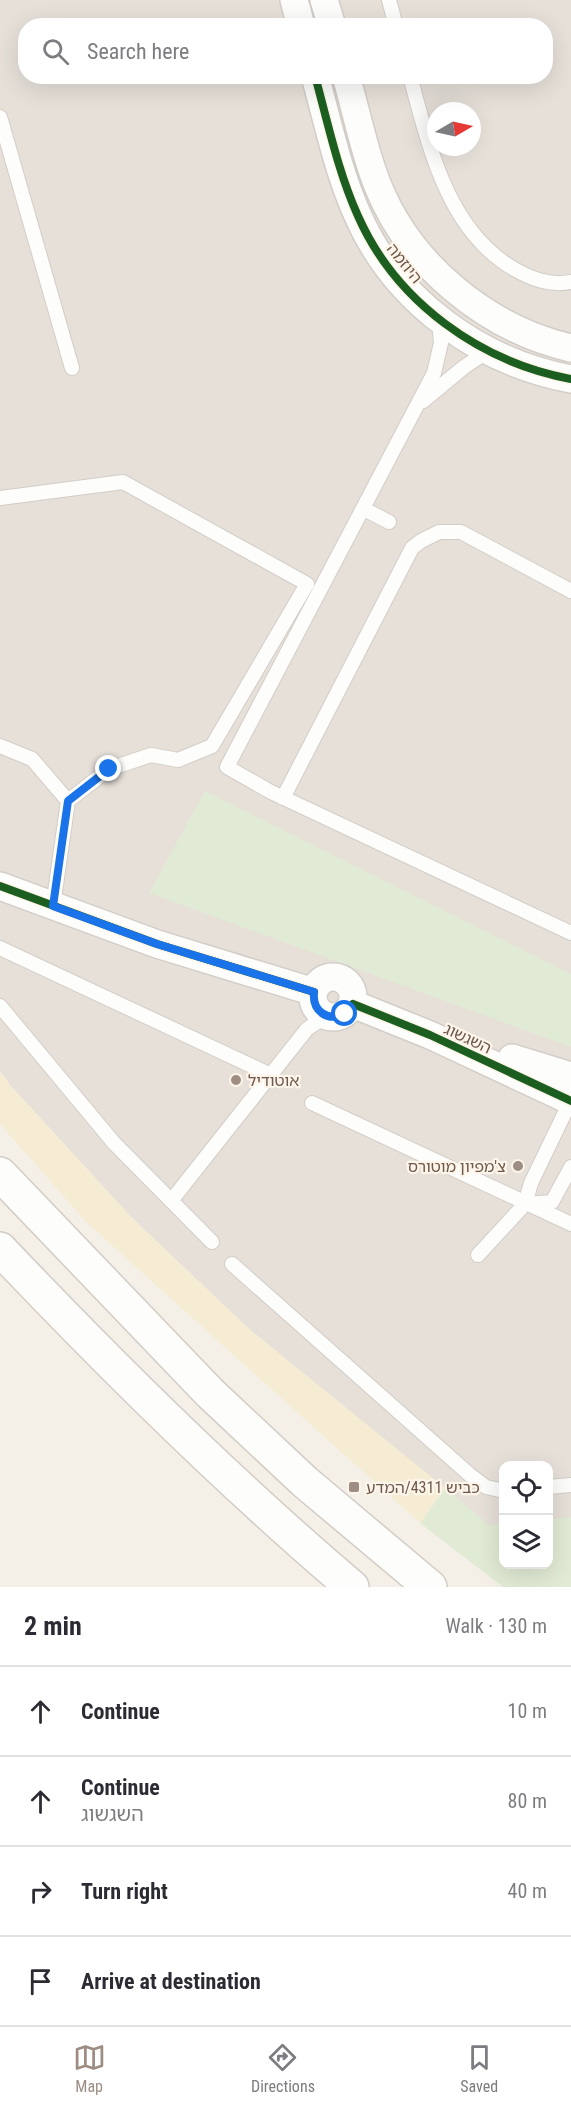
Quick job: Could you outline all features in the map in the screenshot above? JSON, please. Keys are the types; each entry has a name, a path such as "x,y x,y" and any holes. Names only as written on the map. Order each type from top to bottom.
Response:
{"main road":[{"path":"0,1174 210,1393 305,1482 430,1587"},
{"path":"0,1249 130,1383 212,1462 352,1587"}],"street":[{"path":"294,0 299,18"},
{"path":"324,0 330,18"},
{"name":"היוזמה","path":"317,84 347,190 363,228 387,265 439,320 488,351 517,365 571,379"},
{"name":"היוזמה","path":"348,84 377,185 392,216 424,259 442,278 484,310 519,329 571,348"},
{"path":"0,886 157,944 314,992"},
{"path":"338,978 352,990 353,1004 345,1014 326,1016 316,1007 314,992 325,979 338,978"},
{"name":"השגשוג","path":"353,1004 571,1094"}],"lane":[{"path":"390,0 394,18"},
{"path":"412,84 432,156 458,214 500,261 534,281 571,282"},
{"path":"0,117 72,368"},
{"path":"439,320 441,343 434,373 227,767 283,798 571,933"},
{"path":"419,404 464,367 488,351"},
{"path":"0,498 123,482 307,584 212,746 178,760 151,755 109,769 68,801 53,906"},
{"path":"364,509 389,522"},
{"path":"283,798 412,548 421,541 439,532 461,532 571,591"},
{"path":"0,746 32,759 68,801"},
{"path":"0,948 271,1075"},
{"path":"0,1006 114,1143 212,1242"},
{"path":"171,1201 307,1029 326,1016"},
{"path":"478,1256 525,1204 531,1184 571,1094"},
{"path":"312,1103 571,1224"},
{"path":"525,1204 552,1202 571,1167"},
{"path":"232,1264 470,1475 486,1487 499,1490"},
{"path":"553,1487 571,1485"}],"shaded area":[{"path":"0,0 571,0 571,1587 553,1569 553,1461 499,1461 499,1534 249,1329 132,1218 10,1085 0,1071"}],"green space":[{"path":"205,791 571,974 571,1047 149,893"},
{"path":"445,1488 489,1525 499,1524 499,1569 553,1569 553,1519 571,1517 571,1587 503,1587 420,1523"}],"sand":[{"path":"0,1071 10,1085 132,1218 249,1329 445,1488 420,1523 86,1222 0,1124"}],"cycle path":[{"path":"317,84 351,199 374,247 395,275 418,301 474,343 537,371 571,379"},
{"path":"0,886 157,944 314,992"},
{"path":"353,1004 430,1035 571,1101"}],"place":[{"name":"אוטודיל","path":"236,1080"},
{"name":"צ'מפיון מוטורס","path":"518,1166"},
{"name":"כביש 4311/המדע","path":"354,1487"}],"route":[{"path":"109,769 68,801 53,906 157,944 314,992 314,1001 320,1012 332,1017 345,1014"}]}
